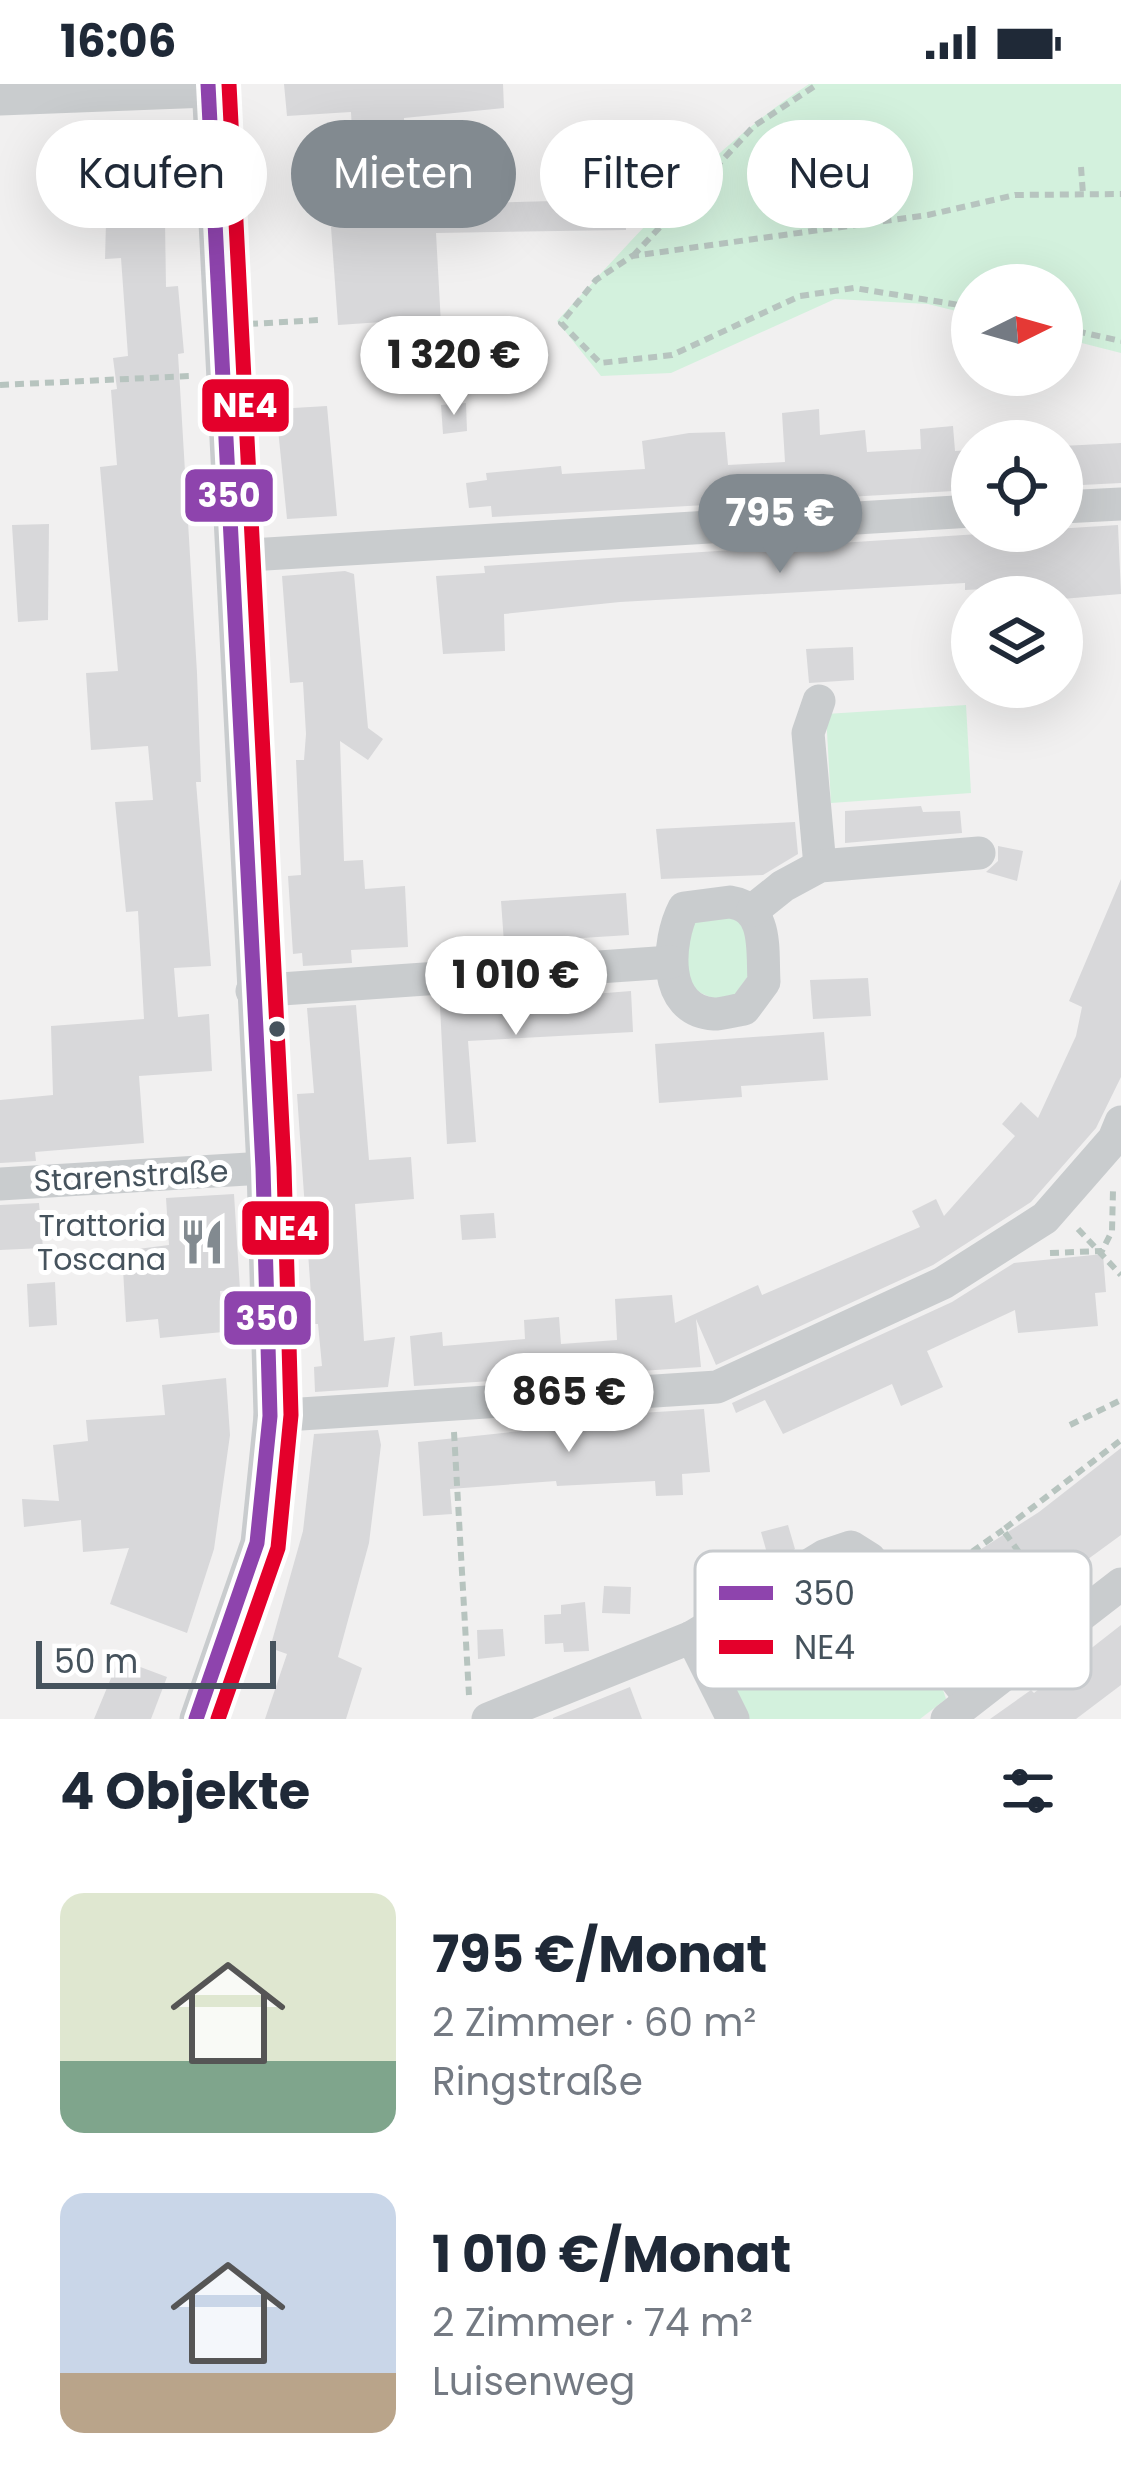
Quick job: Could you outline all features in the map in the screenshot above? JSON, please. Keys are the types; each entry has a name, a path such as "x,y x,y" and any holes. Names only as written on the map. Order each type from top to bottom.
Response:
{"street":[{"path":"0,99 208,88 263,1168 270,1416 257,1543 196,1719"},
{"path":"1083,505 1121,504"},
{"path":"233,556 951,512"},
{"path":"819,701 808,733 820,866"},
{"path":"753,910 820,866 979,854"},
{"path":"730,902 753,910 764,982 744,1009 714,1014 697,1010 674,982 671,962 674,927 684,908 730,902"},
{"path":"252,991 671,962"},
{"path":"270,1416 717,1387 943,1282 1045,1218 1103,1152 1121,1122"},
{"name":"Starenstraße","path":"0,1184 263,1168"},
{"path":"1091,1607 1121,1584"},
{"path":"479,1714 695,1635"},
{"path":"692,1637 695,1643"},
{"path":"718,1689 733,1719"},
{"path":"959,1709 985,1689"}],"path":[{"path":"818,84 754,126 632,256 596,280 561,323 600,363 672,355 800,296 854,288 951,304"},
{"path":"1081,167 1083,194"},
{"path":"632,256 928,215 1015,195 1121,194"},
{"path":"221,325 320,320"},
{"path":"1083,333 1121,341"},
{"path":"0,385 224,374"},
{"path":"1101,1250 1112,1231 1113,1173 1103,1152"},
{"path":"1050,1256 1101,1250"},
{"path":"1101,1250 1121,1275"},
{"path":"1070,1425 1121,1400"},
{"path":"454,1438 479,1714"},
{"path":"973,1551 1121,1440"},
{"path":"1003,1530 1018,1551"}],"green space":[{"path":"809,84 1121,84 1121,353 1083,343 1083,264 951,264 951,310 928,304 835,299 671,373 601,376 557,321 643,228 723,228 723,151 747,131 747,228 913,228 913,120 760,120"},
{"path":"966,708 971,793 831,803 826,714"},
{"path":"730,914 747,927 753,969 731,1000 701,993 686,966 692,923"},
{"path":"733,1689 943,1689 946,1699 920,1719 748,1719"}],"building":[{"path":"284,84 503,84 504,108 404,120 351,120 351,112 287,116"},
{"path":"540,201 540,228 626,228 436,233 444,379 417,380 412,320 338,325 331,228 516,228 516,202"},
{"path":"106,228 165,228 166,287 178,286 201,782 196,782 211,966 174,968 178,1017 209,1014 212,1071 139,1076 144,1143 35,1152 36,1161 0,1163 0,1100 53,1095 51,1026 144,1019 138,911 126,912 115,802 153,800 148,746 91,750 86,673 118,671 100,467 117,465 113,358 128,356 121,258 105,259"},
{"path":"466,403 467,431 443,434 441,405"},
{"path":"327,406 337,516 287,519 276,409"},
{"path":"819,409 820,435 865,430 867,452 921,449 920,429 951,426 951,491 492,517 491,506 469,508 466,483 487,480 486,473 561,466 562,474 645,469 642,441 689,433 725,432 728,465 785,462 782,413"},
{"path":"1121,443 1121,483 1083,485 1083,445"},
{"path":"49,524 48,620 18,622 12,525"},
{"path":"1118,525 1121,594 1083,597 1083,576 951,576 951,584 620,602 504,614 505,651 443,654 436,576 485,573 484,566 951,536 951,552 1083,552 1083,527"},
{"path":"354,574 368,728 383,739 368,760 340,741 344,861 363,860 365,889 405,886 408,947 351,950 352,963 303,966 302,953 293,954 288,876 301,875 296,760 304,760 306,734 303,682 290,683 282,576"},
{"path":"853,647 854,680 809,683 806,649"},
{"path":"921,806 923,812 960,811 962,833 845,843 845,811"},
{"path":"795,822 798,854 763,875 661,879 656,829"},
{"path":"998,846 1023,851 1017,881 986,872 998,861"},
{"path":"1121,879 1121,1077 1096,1128 1031,1202 933,1265 716,1365 696,1319 701,1367 414,1386 410,1336 442,1332 443,1346 525,1339 524,1320 559,1317 561,1344 617,1340 615,1299 672,1295 675,1323 758,1285 762,1295 920,1227 912,1211 936,1199 944,1216 1015,1136 1002,1124 1021,1102 1038,1118 1076,1036 1082,1007 1069,1001"},
{"path":"626,893 629,935 504,943 501,901"},
{"path":"868,978 871,1016 813,1019 810,980"},
{"path":"631,991 633,1032 468,1041 476,1142 447,1144 440,1006"},
{"path":"356,1005 369,1160 411,1157 414,1199 355,1204 364,1341 395,1337 388,1387 315,1392 314,1367 322,1366 318,1324 313,1324 297,1094 314,1093 307,1008"},
{"path":"824,1032 828,1080 741,1086 742,1097 659,1103 655,1044"},
{"path":"234,1194 240,1290 220,1291 223,1332 160,1338 158,1319 126,1322 122,1251 169,1245 166,1198"},
{"path":"39,1203 43,1248 0,1250 0,1205"},
{"path":"494,1213 496,1238 462,1240 460,1215"},
{"path":"1103,1254 1106,1292 1095,1293 1098,1326 1018,1333 1015,1310 927,1351 943,1387 901,1406 892,1384 783,1434 765,1400 736,1413 732,1403 952,1302 1014,1263"},
{"path":"55,1282 57,1325 29,1327 27,1284"},
{"path":"226,1378 230,1435 214,1549 187,1633 110,1604 129,1548 83,1552 81,1520 24,1527 22,1499 59,1501 53,1445 88,1441 86,1420 165,1415 162,1385"},
{"path":"704,1409 710,1472 682,1474 683,1495 656,1496 655,1481 557,1486 556,1481 450,1489 452,1514 423,1516 418,1442 530,1430 530,1420"},
{"path":"378,1430 381,1445 369,1543 338,1657 362,1668 346,1719 265,1719 287,1654 270,1648 303,1531 314,1434"},
{"path":"1121,1448 1121,1535 1091,1557 1091,1551 978,1551 1039,1512"},
{"path":"788,1525 795,1549 766,1551 761,1532"},
{"path":"604,1586 631,1587 630,1614 602,1613"},
{"path":"585,1602 589,1651 564,1652 563,1643 545,1644 544,1615 561,1614 561,1605"},
{"path":"1121,1625 1121,1685 1076,1719 990,1719 1031,1690 1091,1689 1091,1648"},
{"path":"503,1629 505,1656 478,1659 477,1630"},
{"path":"119,1659 167,1677 151,1719 94,1719"},
{"path":"630,1687 642,1719 553,1719 553,1718"}],"transit line":[{"name":"350","path":"196,1719 257,1543 270,1416 263,1168 208,84"},
{"name":"NE4","path":"218,1719 278,1548 291,1415 284,1167 229,84"}],"place":[{"name":"Trattoria Toscana","path":"202,1242"}]}
